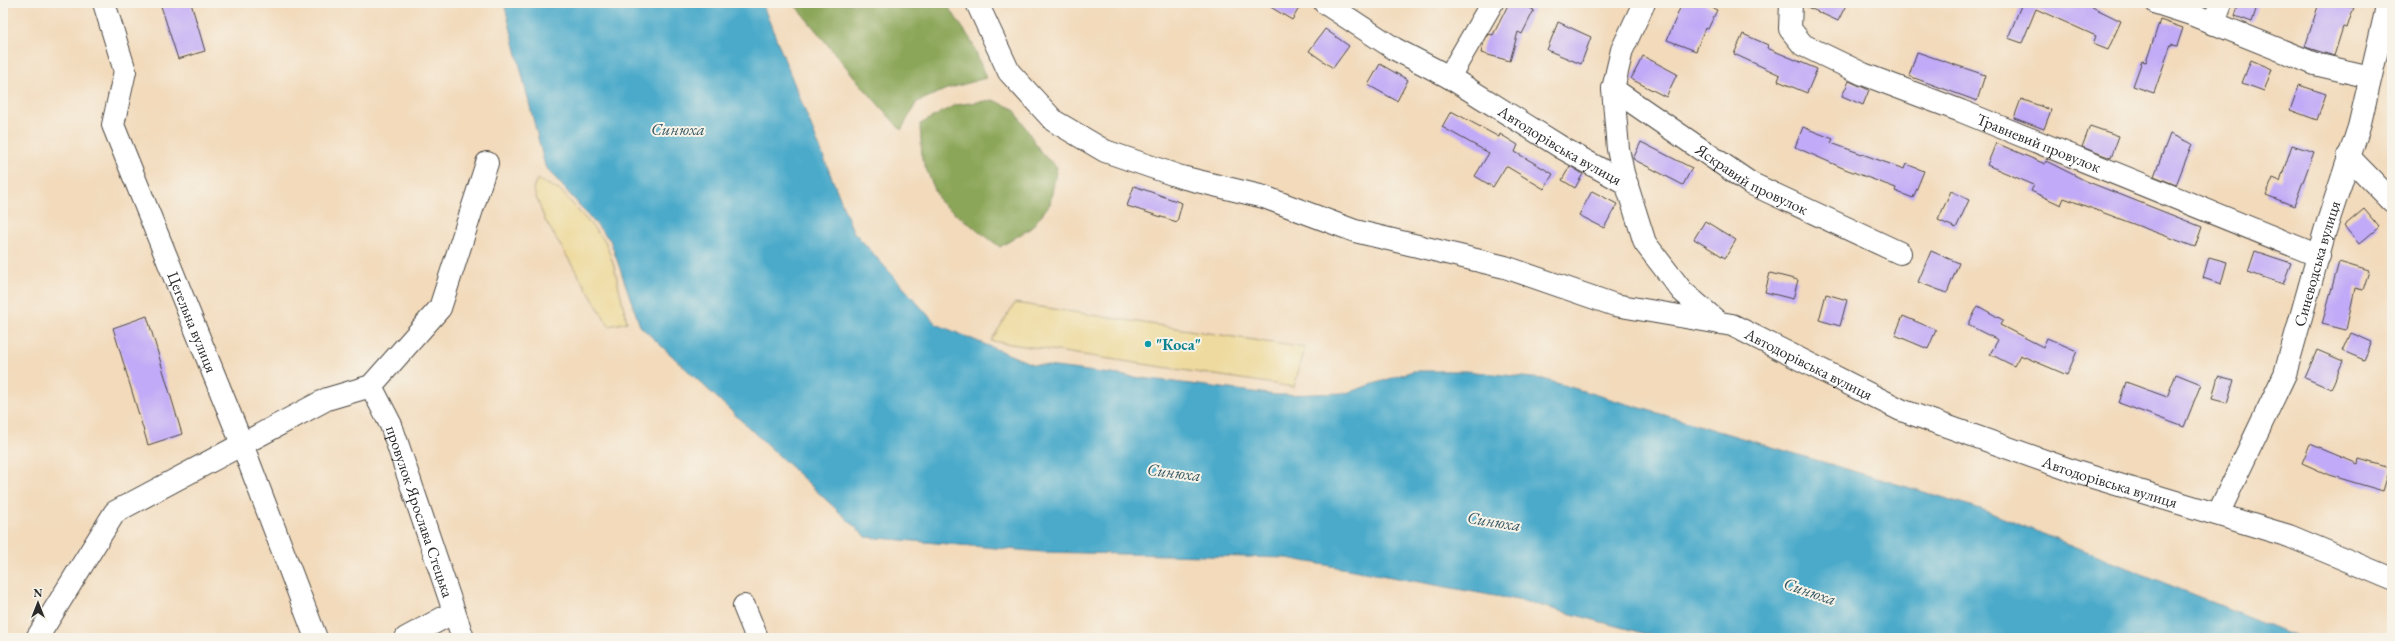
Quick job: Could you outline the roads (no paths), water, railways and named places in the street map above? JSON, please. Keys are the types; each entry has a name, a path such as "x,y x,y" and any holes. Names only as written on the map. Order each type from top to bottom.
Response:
{"street":[{"name":"Цегельна вулиця","path":"104,3 125,71 113,125 242,444 316,638"},
{"name":"Автодорівська вулиця","path":"1325,3 1395,49 1449,78 1564,149 1627,184 1645,243 1682,291 1719,323 1732,325 1901,410 2076,472 2289,536 2392,579"},
{"path":"1449,78 1492,3"},
{"path":"1627,184 1618,149 1613,89 1622,50 1644,3"},
{"name":"Травневий провулок","path":"1790,3 1790,29 1803,45 1863,74 1968,114 2319,256"},
{"path":"2157,3 2315,64 2370,78"},
{"path":"2213,24 2221,3"},
{"path":"979,4 1009,72 1054,121 1105,151 1181,177 1264,197 1355,231 1505,267 1614,305 1719,323"},
{"name":"Синеводська вулиця","path":"2218,514 2285,374 2348,156 2359,127 2370,78 2388,11"},
{"name":"Яскравий провулок","path":"1613,89 1750,183 1900,253"},
{"path":"2348,156 2392,201"},
{"path":"37,638 115,512 327,399 371,386 440,308 487,163"},
{"name":"провулок Ярослава Стецька","path":"371,386 390,425 463,638"},
{"path":"744,606 757,638"},
{"path":"406,638 454,612"}],"water":[{"name":"Синюха","path":"504,3 762,3 853,231 936,324 1032,364 1277,395 1346,393 1413,371 1465,371 1543,379 1981,509 2301,638 1661,638 1523,601 1287,558 1042,552 866,537 640,326 610,240 545,166"}],"place":[{"name":"\"Коса\"","path":"1148,344"}]}
